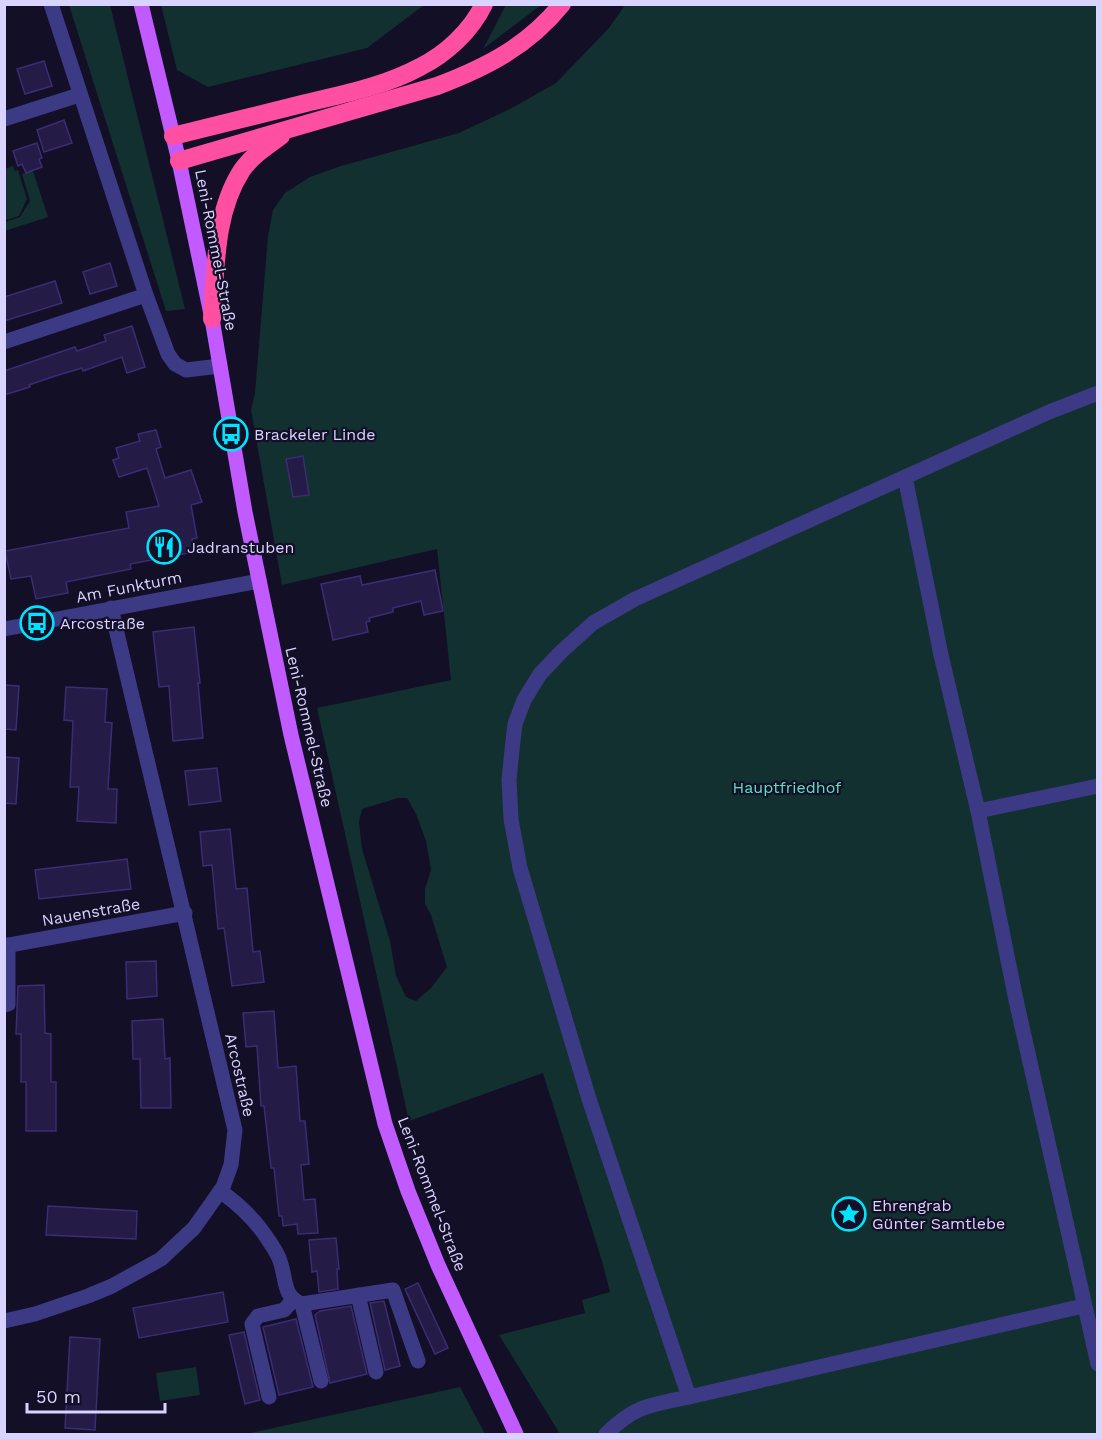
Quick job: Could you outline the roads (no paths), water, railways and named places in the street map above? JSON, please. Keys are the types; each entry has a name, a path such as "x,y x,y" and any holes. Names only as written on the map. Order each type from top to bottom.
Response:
{"highway":[{"path":"173,136 348,93 397,77 420,67 442,53 468,30 484,4"},
{"path":"179,161 437,86 469,74 497,60 525,41 549,21 562,4"},
{"path":"212,319 219,235 227,200 243,169 262,149 288,130"}],"main road":[{"name":"Leni-Rommel-Straße","path":"141,4 179,161 212,319 259,581 293,744 386,1124 408,1191 438,1265 516,1434"}],"street":[{"path":"51,4 156,327 175,364 186,370 220,366"},
{"path":"4,119 79,95"},
{"path":"4,342 146,295"},
{"path":"689,1397 589,1099 520,868 513,838 509,787 515,724 524,700 540,674 593,623 635,599 1048,412 1098,393"},
{"path":"905,477 941,655 978,812 1016,1000 1083,1306 1098,1364"},
{"name":"Am Funkturm","path":"4,629 259,581"},
{"name":"Arcostraße","path":"4,1321 35,1314 88,1296 162,1259 194,1228 220,1191 231,1165 235,1130 111,608"},
{"path":"978,812 1098,786"},
{"name":"Nauenstraße","path":"6,946 184,913"},
{"path":"4,1005 8,1004 6,946"},
{"path":"220,1191 238,1203 255,1220 270,1242 280,1261 287,1292 298,1303 321,1381"},
{"path":"269,1397 252,1324 258,1317 284,1310 298,1303 393,1290 418,1361"},
{"path":"358,1295 376,1372"},
{"path":"606,1434 628,1415 643,1407 1083,1306"}],"place":[{"name":"Brackeler Linde","path":"231,434"},
{"name":"Jadranstuben","path":"164,547"},
{"name":"Arcostraße","path":"37,623"},
{"name":"Ehrengrab Günter Samtlebe","path":"849,1214"}],"park label":[{"name":"Hauptfriedhof","path":"787,787"}]}
